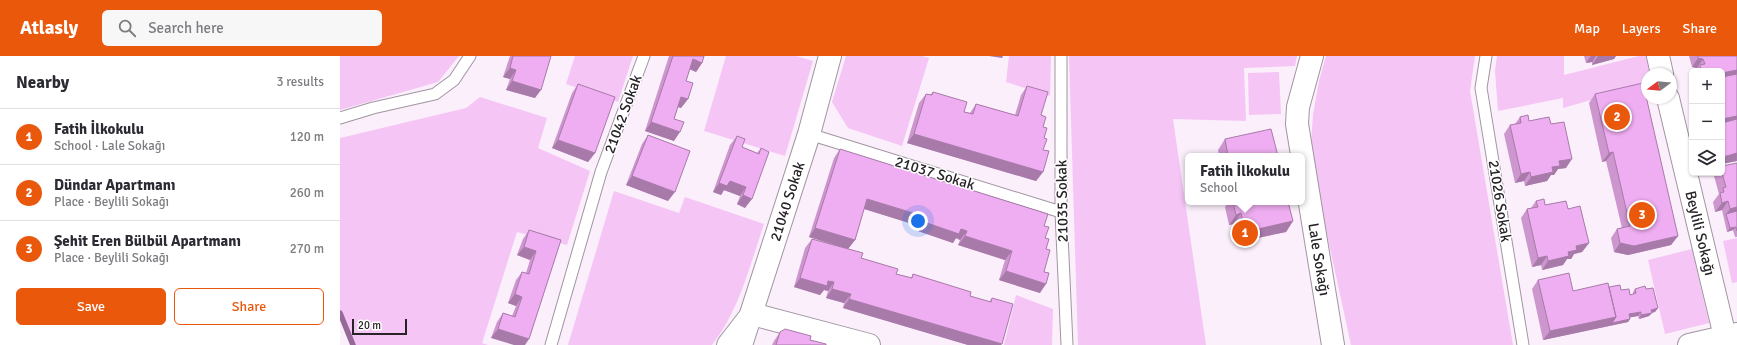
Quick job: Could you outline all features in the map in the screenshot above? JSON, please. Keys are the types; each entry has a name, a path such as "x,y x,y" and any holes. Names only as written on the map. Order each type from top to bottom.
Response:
{"street":[{"name":"21040 Sokak","path":"741,345 809,134 830,56"},
{"name":"Lale Sokağı","path":"1302,153 1297,124 1298,107 1312,56"},
{"path":"1658,56 1661,68"},
{"name":"Beylili Sokağı","path":"1670,104 1730,338"},
{"name":"Lale Sokağı","path":"1305,173 1333,345"},
{"path":"728,345 752,314 869,345"},
{"path":"1689,345 1730,338"}],"lane":[{"path":"340,118 373,108 435,94 454,80 470,56"},
{"name":"21042 Sokak","path":"551,345 601,172 644,56"},
{"name":"21035 Sokak","path":"1061,56 1061,212 1066,345"},
{"name":"21026 Sokak","path":"1486,56 1481,88 1523,345"},
{"name":"21037 Sokak","path":"809,134 1061,212"}],"shaded area":[{"path":"340,56 459,56 438,82 340,110"},
{"path":"575,56 633,56 618,102 566,84"},
{"path":"726,56 796,56 813,61 785,156 704,131"},
{"path":"846,56 922,56 929,58 902,146 848,128 832,102"},
{"path":"1009,56 1051,56 1050,96 1006,82"},
{"path":"1069,56 1297,56 1295,66 1244,68 1246,121 1173,119 1206,345 1078,345"},
{"path":"1326,56 1475,56 1470,91 1513,345 1351,345 1310,156 1313,115 1319,81"},
{"path":"1497,56 1564,56 1564,75 1639,56 1646,56 1649,68 1641,68 1641,86 1563,108 1563,98 1498,111 1495,71"},
{"path":"1279,72 1281,114 1249,115 1248,73"},
{"path":"480,97 547,118 538,148 590,171 567,245 517,232 482,343 488,345 352,345 340,318 340,138 466,108"},
{"path":"614,191 679,213 685,197 764,224 737,303 730,318 712,345 568,345"},
{"path":"1737,238 1737,282 1732,283 1723,241"},
{"path":"1692,249 1709,323 1665,334 1648,260"},
{"path":"1016,295 1053,309 1052,345 1004,345"}],"building":[{"path":"513,56 551,56 541,90 512,81 516,70 510,68"},
{"path":"673,56 704,56 702,63 693,59 686,81 693,83 688,99 681,97 674,119 684,122 680,132 651,122"},
{"path":"1698,56 1737,56 1737,70 1725,72 1725,68 1700,68 1700,65 1705,64 1703,59 1698,58"},
{"path":"1737,74 1737,116 1725,118 1725,104 1725,76"},
{"path":"1641,83 1641,104 1648,104 1678,236 1634,246 1620,243 1617,229 1630,226 1613,152 1609,153 1595,94"},
{"path":"578,84 615,97 595,153 558,140"},
{"path":"1027,86 1048,92 1041,115 1046,117 1043,127 1047,128 1044,138 1047,139 1043,150 1049,151 1043,172 914,134 926,94 932,95 933,92 967,102 964,112 973,114 976,104 1018,116"},
{"path":"1528,115 1529,121 1549,117 1551,124 1564,122 1572,159 1559,161 1560,166 1552,167 1553,172 1531,177 1530,172 1521,174 1510,125 1521,123 1520,117"},
{"path":"1737,119 1737,153 1725,156 1725,140 1725,122"},
{"path":"1271,129 1277,153 1227,153 1225,139"},
{"path":"648,135 690,151 675,192 632,176"},
{"path":"737,136 745,139 742,147 759,154 761,148 769,152 752,199 743,195 746,187 730,181 727,186 719,183"},
{"path":"840,149 1048,214 1044,226 1049,227 1045,238 1049,239 1046,249 1050,250 1044,272 1049,273 1046,284 1006,271 1012,251 965,236 967,231 961,229 959,234 924,222 926,217 867,199 855,240 815,228"},
{"path":"1737,163 1737,207 1730,209 1728,201 1722,203 1720,193 1724,192 1723,188 1726,187 1723,176 1725,176 1725,165"},
{"path":"1544,199 1545,205 1566,201 1568,209 1580,206 1589,243 1576,246 1577,250 1568,252 1569,256 1548,261 1547,256 1538,258 1527,209 1538,207 1536,201"},
{"path":"1234,205 1289,205 1293,221 1245,232 1241,213 1236,215"},
{"path":"1737,211 1737,231 1736,227 1730,228 1726,214"},
{"path":"529,230 561,240 529,339 498,329 503,313 515,317 522,297 515,294 522,272 529,274 536,251 524,247"},
{"path":"812,239 863,253 861,258 898,269 896,274 912,278 913,274 971,292 970,296 991,302 992,298 1013,304 1002,344 849,299 851,294 832,289 834,282 828,281 827,286 800,278"},
{"path":"1569,273 1573,291 1608,283 1616,317 1550,331 1538,280"},
{"path":"1620,285 1621,290 1629,289 1630,295 1636,293 1635,289 1645,286 1646,289 1653,288 1658,308 1651,310 1652,313 1641,315 1641,312 1629,314 1630,319 1612,323 1616,317 1609,287"},
{"path":"785,329 811,336 810,340 826,345 776,345 780,332"}],"waterway":[{"path":"340,313 353,345"}],"place":[{"name":"Dündar Apartmanı","path":"1617,117"},
{"name":"Şehit Eren Bülbül Apartmanı","path":"1642,215"},
{"name":"Fatih İlkokulu","path":"1245,233"}]}
